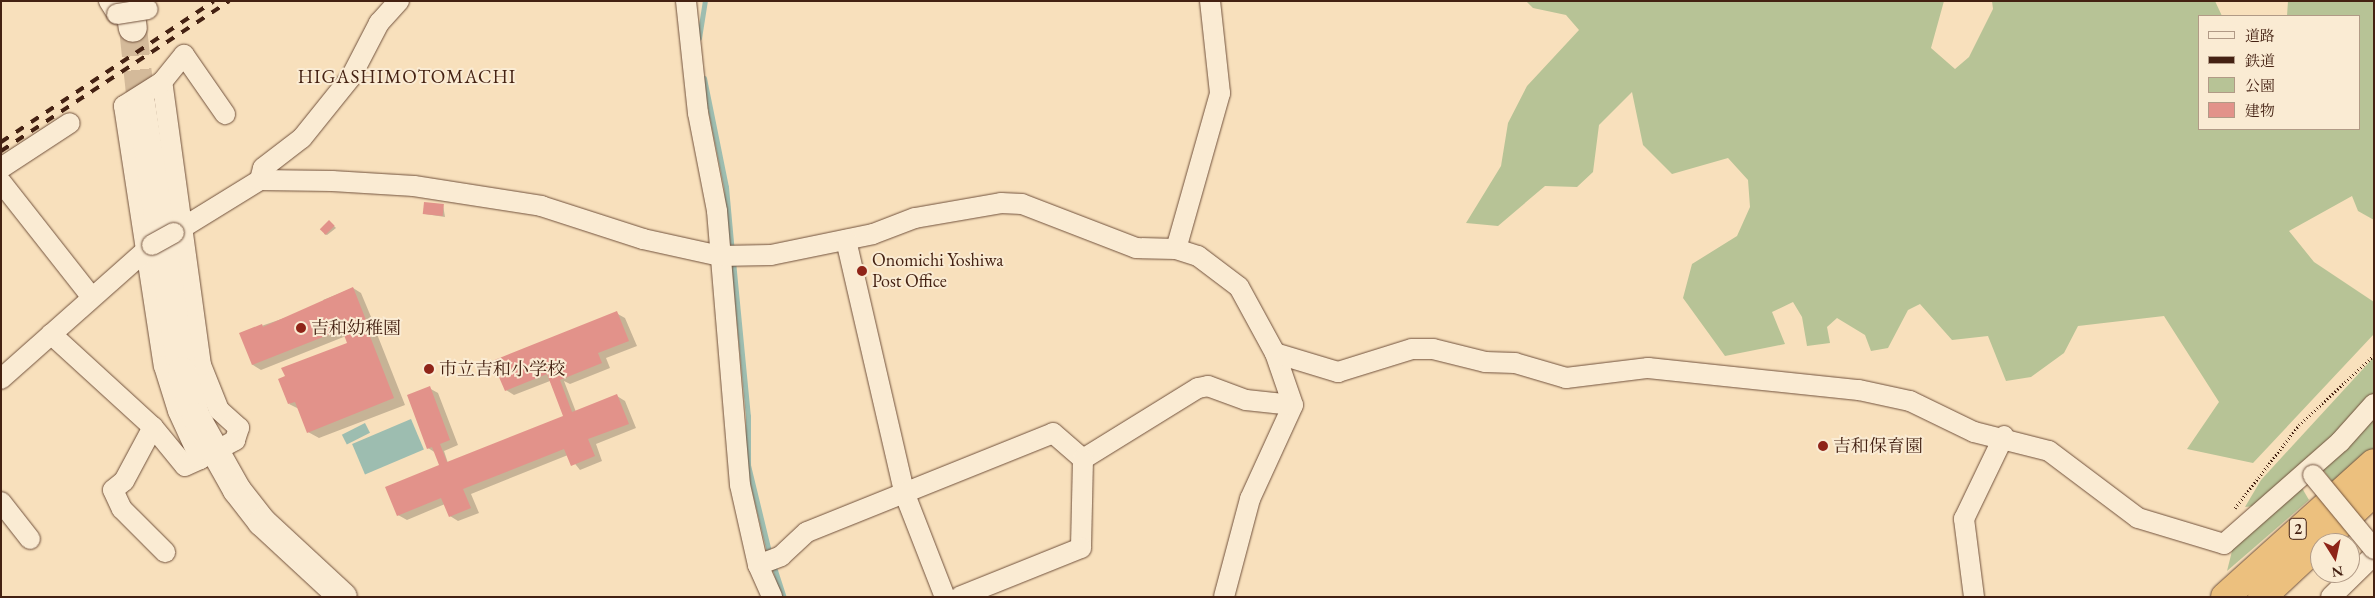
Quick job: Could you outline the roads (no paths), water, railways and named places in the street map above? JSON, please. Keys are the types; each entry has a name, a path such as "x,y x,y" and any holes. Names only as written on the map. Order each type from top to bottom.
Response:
{"highway":[{"name":"2","path":"2225,597 2374,463"},
{"name":"2","path":"2331,533 2374,492"},
{"path":"2217,597 2280,546"},
{"name":"2","path":"2262,597 2310,552"}],"street":[{"path":"260,180 263,168 302,138 351,77 379,23 399,1"},
{"path":"686,1 720,256 740,485 758,565 772,597"},
{"path":"1176,249 1220,93 1210,1"},
{"path":"225,114 184,56 162,82 124,106 150,246 164,366 178,411 207,455 262,522 343,597"},
{"path":"51,334 153,427 186,466 235,440 239,428 219,410 201,365 178,231 162,82"},
{"path":"141,103 182,372 207,455"},
{"path":"1,168 70,123"},
{"path":"1,379 51,334 90,295 150,246 178,231 260,180 414,186 541,206 643,239 720,256 771,255 846,240 915,218 1001,204 1022,204 1136,248 1176,249 1198,256 1239,286 1275,354 1293,404 1250,499 1224,597"},
{"path":"1,182 90,295"},
{"path":"846,240 904,492 945,597"},
{"path":"1275,354 1338,372 1412,349 1433,349 1485,362 1515,363 1566,378 1648,368 1860,390 1926,407 1974,432 2004,436 2049,450 2138,518 2224,544 2309,472 2340,442 2374,404"},
{"path":"1083,460 1198,388 1208,386 1246,400 1293,404"},
{"path":"153,427 124,481 113,490 122,509 166,552"},
{"path":"758,565 781,556 807,532 1054,432 1083,460 1081,548 960,597"},
{"path":"1974,597 1964,519 2004,436"},
{"path":"2309,472 2374,548"},
{"path":"1,502 30,539"},
{"path":"2331,597 2374,555"}],"waterway":[{"path":"699,38 705,1"},
{"path":"704,78 726,187 732,253"},
{"path":"733,261 748,416 748,465 770,556"},
{"path":"773,564 784,597"}],"tunnel":[{"path":"133,28 141,103"}],"railway":[{"path":"1,142 214,1"},
{"path":"1,151 229,1"}],"place":[{"name":"Onomichi Yoshiwa Post Office","path":"862,271"},
{"name":"吉和幼稚園","path":"301,328"},
{"name":"市立吉和小学校","path":"429,369"},
{"name":"吉和保育園","path":"1823,446"}],"district":[{"name":"HIGASHIMOTOMACHI","path":"407,77"}]}
